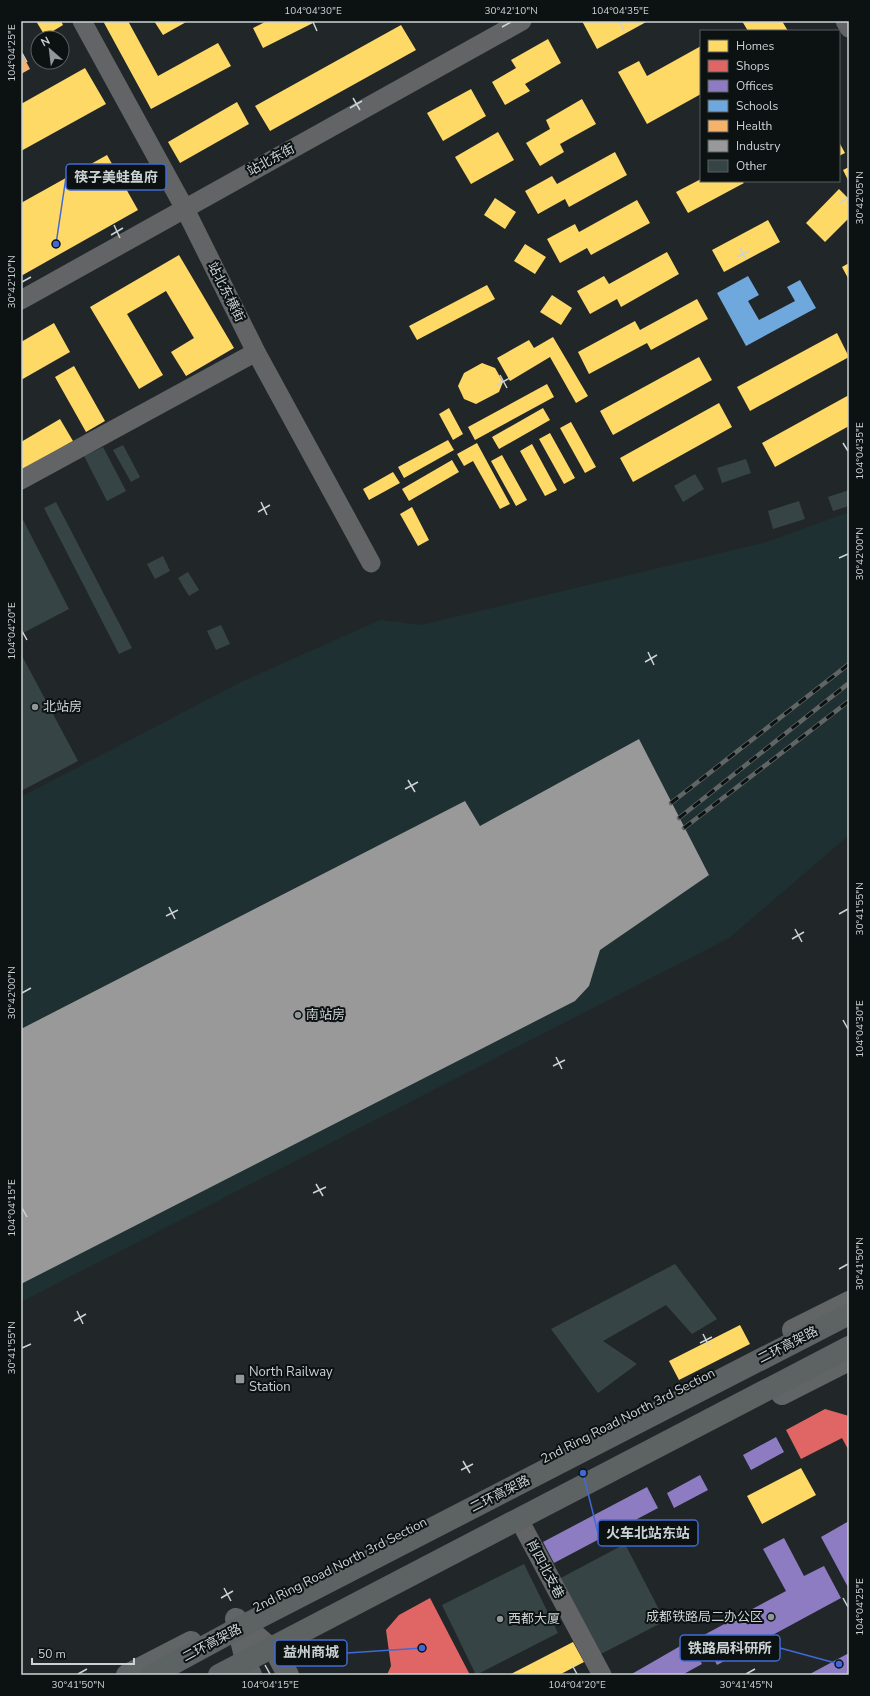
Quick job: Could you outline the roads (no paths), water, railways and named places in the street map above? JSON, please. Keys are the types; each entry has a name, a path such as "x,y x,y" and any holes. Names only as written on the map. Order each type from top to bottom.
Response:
{"highway":[{"name":"二环高架路","path":"152,1675 240,1628 849,1314"},
{"path":"219,1675 849,1347"}],"main road":[{"name":"2nd Ring Road North 3rd Section","path":"127,1675 849,1302"},
{"path":"236,1619 245,1673 277,1654 849,1360"},
{"path":"236,1619 277,1654 288,1675"}],"street":[{"name":"站北东横街","path":"82,21 185,209 256,352 371,563"},
{"name":"站北东街","path":"21,300 522,21"},
{"path":"845,21 849,28"},
{"path":"21,480 256,352"},
{"name":"肖四北支巷","path":"523,1528 602,1675"}],"railway":[{"path":"671,803 849,664"},
{"path":"679,818 849,683"},
{"path":"684,828 849,701"}],"place":[{"name":"筷子美蛙鱼府","path":"56,244"},
{"name":"北站房","path":"35,707"},
{"name":"南站房","path":"298,1015"},
{"name":"North Railway Station","path":"240,1379"},
{"name":"火车北站东站","path":"583,1473"},
{"name":"成都铁路局二办公区","path":"771,1617"},
{"name":"西都大厦","path":"500,1619"},
{"name":"益州商城","path":"422,1648"},
{"name":"铁路局科研所","path":"839,1664"}]}
